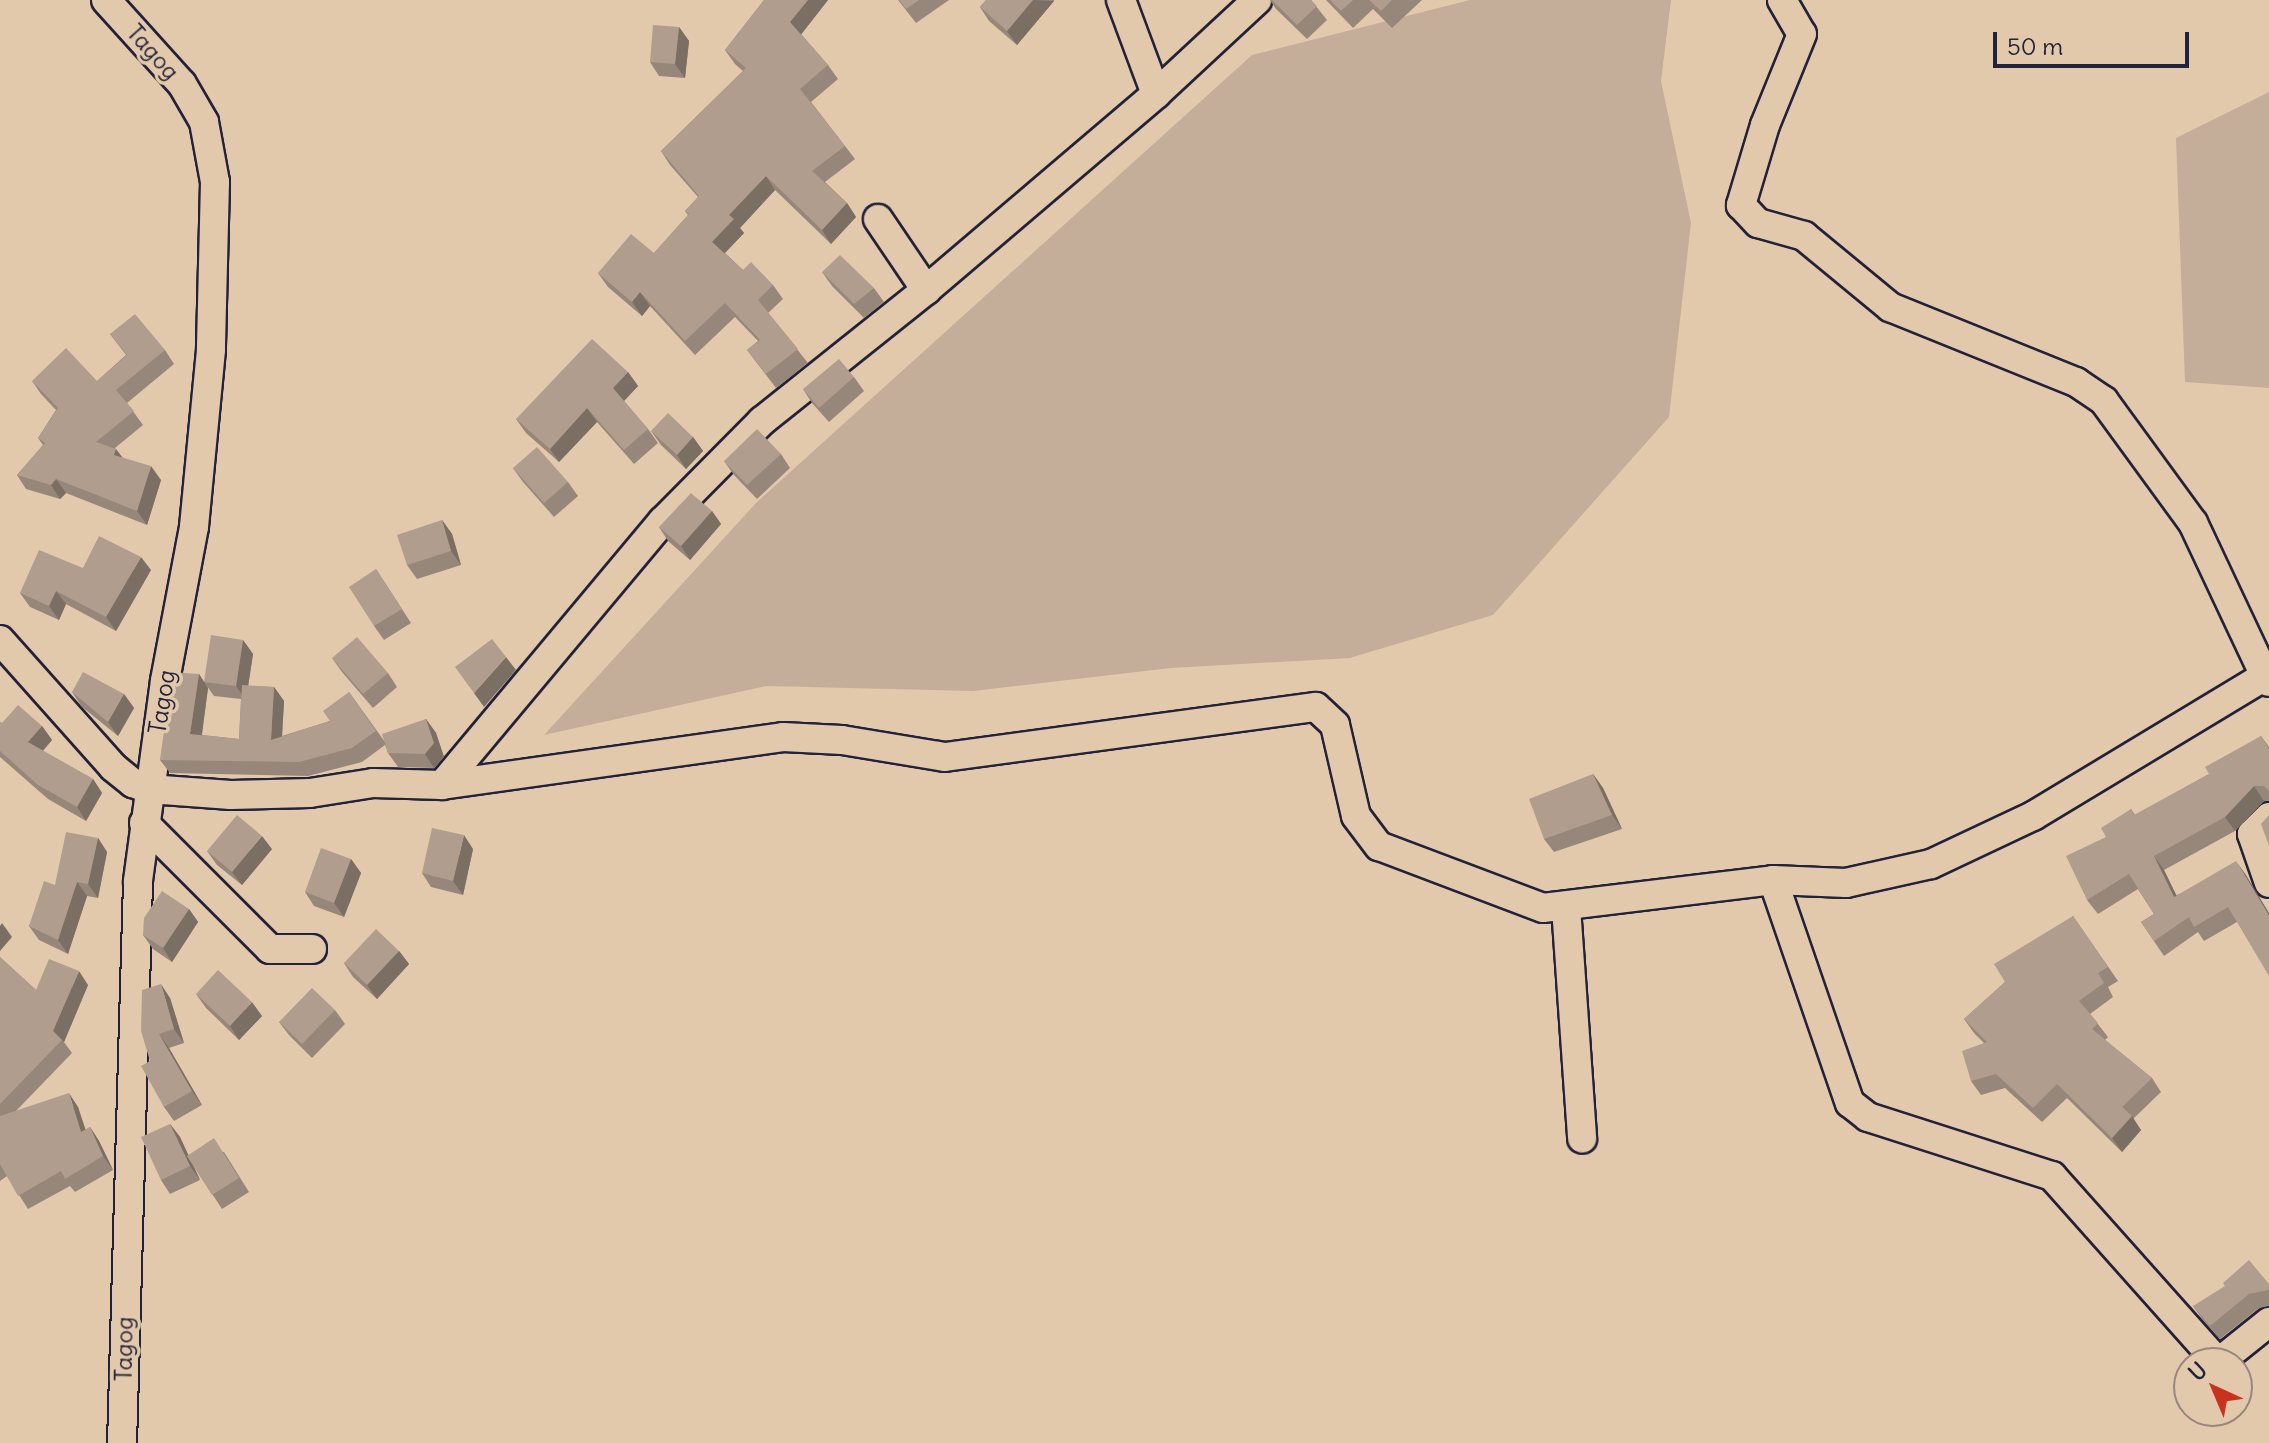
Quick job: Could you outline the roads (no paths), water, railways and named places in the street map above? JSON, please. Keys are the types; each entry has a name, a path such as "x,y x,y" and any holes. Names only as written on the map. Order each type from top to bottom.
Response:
{"street":[{"path":"1121,0 1156,94"},
{"path":"442,785 683,499 762,421 926,290 1156,94 1257,0"},
{"path":"0,640 113,767 149,789 271,796 373,783 442,785 783,737 842,740 945,757 1303,705 1323,711 1335,725 1356,816 1379,846 1527,905 1566,907 1773,880 1846,883 1931,864 2033,816 2267,679 2193,523 2104,401 2076,382 1890,307 1804,236 1758,223 1741,205 1765,125 1802,34 1782,0"},
{"name":"Tagog","path":"122,4 189,96 204,122 215,182 211,350 195,512 144,823 129,1098 122,1443"},
{"path":"878,219 926,290"},
{"path":"2269,817 2252,834 2269,883"},
{"path":"144,823 270,949 312,949"},
{"path":"1773,880 1850,1103 1868,1117 2052,1176 2213,1357 2224,1358 2269,1322"},
{"path":"1566,907 1582,1138"}]}
